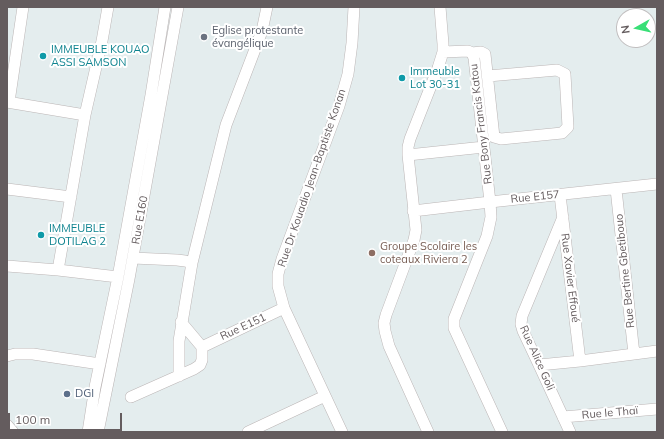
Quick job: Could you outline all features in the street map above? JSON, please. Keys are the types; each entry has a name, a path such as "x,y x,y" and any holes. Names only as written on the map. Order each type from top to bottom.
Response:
{"street":[{"path":"23,7 8,102 85,115"},
{"path":"58,270 85,115 102,41 108,7"},
{"name":"Rue E160","path":"88,432 151,95 165,7"},
{"name":"Rue E160","path":"98,432 133,258 178,7"},
{"path":"179,376 179,340 181,322 192,263 226,125 262,31 267,7"},
{"name":"Rue Dr Kouadio Jean-Baptiste Konan","path":"342,432 284,308 278,286 278,274 348,74 354,7"},
{"path":"428,432 389,346 384,323 414,240 416,230 408,147 443,52 444,44 440,7"},
{"name":"Rue Bony Francis Katou","path":"443,52 464,50 472,53 474,58 491,217 487,236 455,313 453,323 457,336 502,432"},
{"path":"472,53 481,52 485,54 494,137 501,139 562,133 568,127 565,74 557,70 488,76"},
{"path":"408,155 484,147"},
{"name":"Rue E157","path":"414,211 657,184"},
{"path":"7,189 71,197"},
{"name":"Rue Bertine Gbetibouo","path":"616,189 634,354"},
{"name":"Rue Xavier Effoué","path":"560,195 580,361"},
{"name":"Rue Alice Goli","path":"563,217 522,316 521,327 570,432"},
{"path":"133,258 177,260 192,263"},
{"path":"7,266 118,277"},
{"name":"Rue E151","path":"202,347 284,308"},
{"path":"131,397 194,369 200,364 202,360 202,347 181,322"},
{"path":"540,365 657,351"},
{"path":"7,356 15,354 33,354 100,364"},
{"path":"248,432 326,396"},
{"name":"Rue le Thaï","path":"564,417 657,409"},
{"path":"7,425 13,432"}],"place":[{"name":"Eglise protestante évangélique","path":"204,37"},
{"name":"IMMEUBLE KOUAO ASSI SAMSON","path":"43,56"},
{"name":"Immeuble Lot 30-31","path":"402,78"},
{"name":"IMMEUBLE DOTILAG 2","path":"41,235"},
{"name":"Groupe Scolaire les coteaux Riviera 2","path":"372,253"},
{"name":"DGI","path":"67,394"}]}
